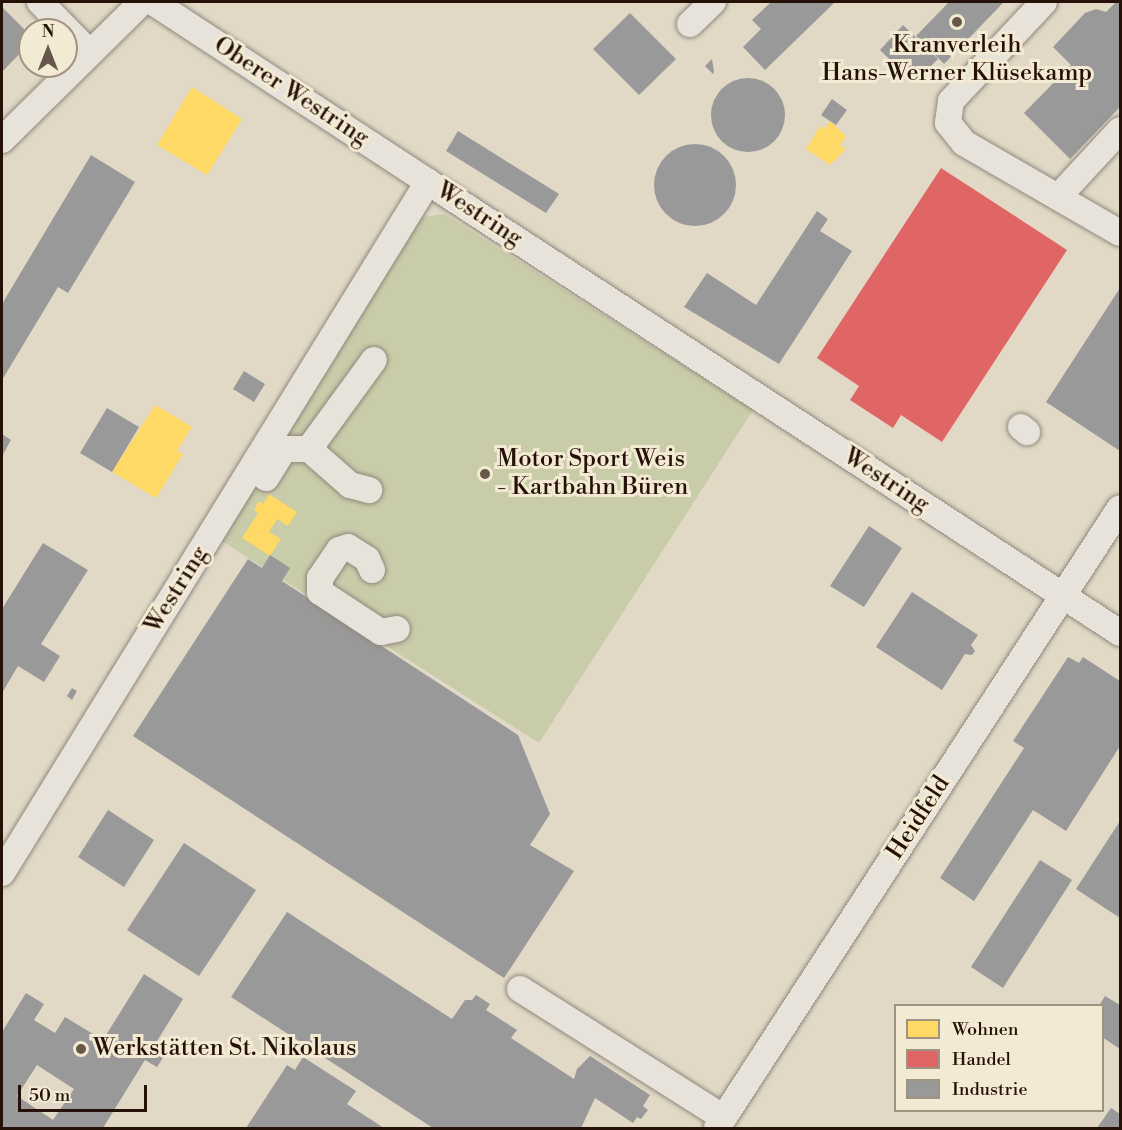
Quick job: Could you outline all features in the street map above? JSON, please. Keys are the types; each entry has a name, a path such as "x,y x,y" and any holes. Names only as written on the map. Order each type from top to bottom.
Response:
{"street":[{"path":"40,2 90,53"},
{"path":"2,140 142,2"},
{"name":"Oberer Westring","path":"153,2 428,182"},
{"path":"690,24 713,2"},
{"path":"1044,2 951,102 948,123 964,143 1120,233"},
{"path":"1058,197 1120,130"},
{"name":"Westring","path":"2,873 428,182 1120,633"},
{"path":"309,449 374,360"},
{"path":"238,491 248,497 258,492 284,449 309,449 350,484 369,490"},
{"name":"Heidfeld","path":"721,1123 1120,508"},
{"path":"372,570 367,559 348,547 339,550 320,578 320,592 381,632 398,629"},
{"path":"520,989 721,1123"}],"green space":[{"name":"Motor Sport Weis - Kartbahn Büren","path":"444,214 753,410 539,743 217,538 418,218"}],"building: Wohnen":[{"path":"192,87 242,119 207,175 157,145"},
{"path":"830,121 846,136 840,145 846,149 830,165 806,149 820,126 825,129"},
{"path":"155,405 192,427 177,451 183,454 156,498 112,472"},
{"path":"269,494 297,512 288,526 277,519 269,532 281,539 270,556 242,538 258,513 254,510 259,501 263,504"}],"building: Handel":[{"path":"941,168 1067,250 942,442 901,415 893,428 850,400 859,386 817,358"}],"building: Industrie":[{"path":"771,2 835,2 765,70 743,47 761,29 752,20"},
{"name":"Kranverleih Hans-Werner Klüsekamp","path":"949,2 1004,2 944,64 916,36"},
{"path":"1116,2 1120,2 1120,107 1070,159 1024,113 1071,65 1053,47 1085,13 1096,9 1106,12"},
{"path":"2,7 18,23 18,55 2,72"},
{"path":"630,13 676,59 639,95 593,49"},
{"path":"903,25 938,59 914,83 880,50"},
{"path":"712,59 714,72 713,74 705,66"},
{"path":"748,78 762,81 774,89 782,101 785,115 782,129 774,141 762,149 748,152 734,149 722,141 714,129 711,115 714,101 722,89 734,81"},
{"path":"832,99 847,110 836,125 821,115"},
{"path":"458,131 559,194 546,213 446,151"},
{"path":"687,144 703,144 718,151 729,162 736,177 733,201 724,214 703,226 687,226 672,219 661,208 654,193 654,177 661,162 672,151"},
{"path":"91,155 135,182 68,293 58,287 2,380 2,304"},
{"path":"817,211 828,219 820,231 852,251 779,364 684,307 707,273 756,305"},
{"path":"1120,288 1120,451 1046,402"},
{"path":"244,371 265,384 254,402 233,389"},
{"path":"107,408 139,427 112,472 80,453"},
{"path":"2,434 11,440 2,456"},
{"path":"869,526 902,548 864,607 830,586"},
{"path":"43,543 88,570 41,644 60,656 44,682 18,666 2,693 2,609"},
{"path":"270,555 290,568 282,581 518,735 550,814 530,845 574,871 504,978 133,736 248,559 262,568"},
{"path":"912,592 978,635 971,645 975,651 972,655 965,654 942,690 876,647"},
{"path":"1068,657 1079,663 1083,657 1120,681 1120,746 1066,831 1033,810 974,901 940,878 1024,748 1013,741"},
{"path":"72,688 77,691 72,700 67,696"},
{"path":"108,810 154,840 124,887 78,857"},
{"path":"1120,821 1120,918 1076,889"},
{"path":"184,843 256,890 199,976 127,930"},
{"path":"1040,860 1072,880 1003,988 971,967"},
{"path":"287,912 452,1019 465,1000 472,1000 476,995 490,1004 486,1010 517,1030 511,1038 574,1079 577,1069 590,1056 650,1095 643,1106 648,1110 641,1119 637,1117 633,1123 595,1098 581,1128 433,1128 231,997"},
{"name":"Werkstätten St. Nikolaus","path":"144,974 183,999 154,1046 166,1053 157,1067 145,1060 103,1128 2,1128 2,1032 26,993 44,1004 34,1020 55,1033 65,1017 103,1040","holes":["37,1065 74,1089 53,1120 17,1096"]},
{"path":"1105,996 1120,1005 1120,1049 1104,1038 1104,1004 1100,1004"},
{"path":"303,1057 356,1091 347,1104 384,1128 246,1128 287,1065 295,1070"},
{"path":"1111,1108 1120,1114 1120,1128 1097,1128"}],"place":[{"name":"Kranverleih Hans-Werner Klüsekamp","path":"957,22"},
{"name":"Motor Sport Weis - Kartbahn Büren","path":"485,474"},
{"name":"Werkstätten St. Nikolaus","path":"81,1049"}]}
